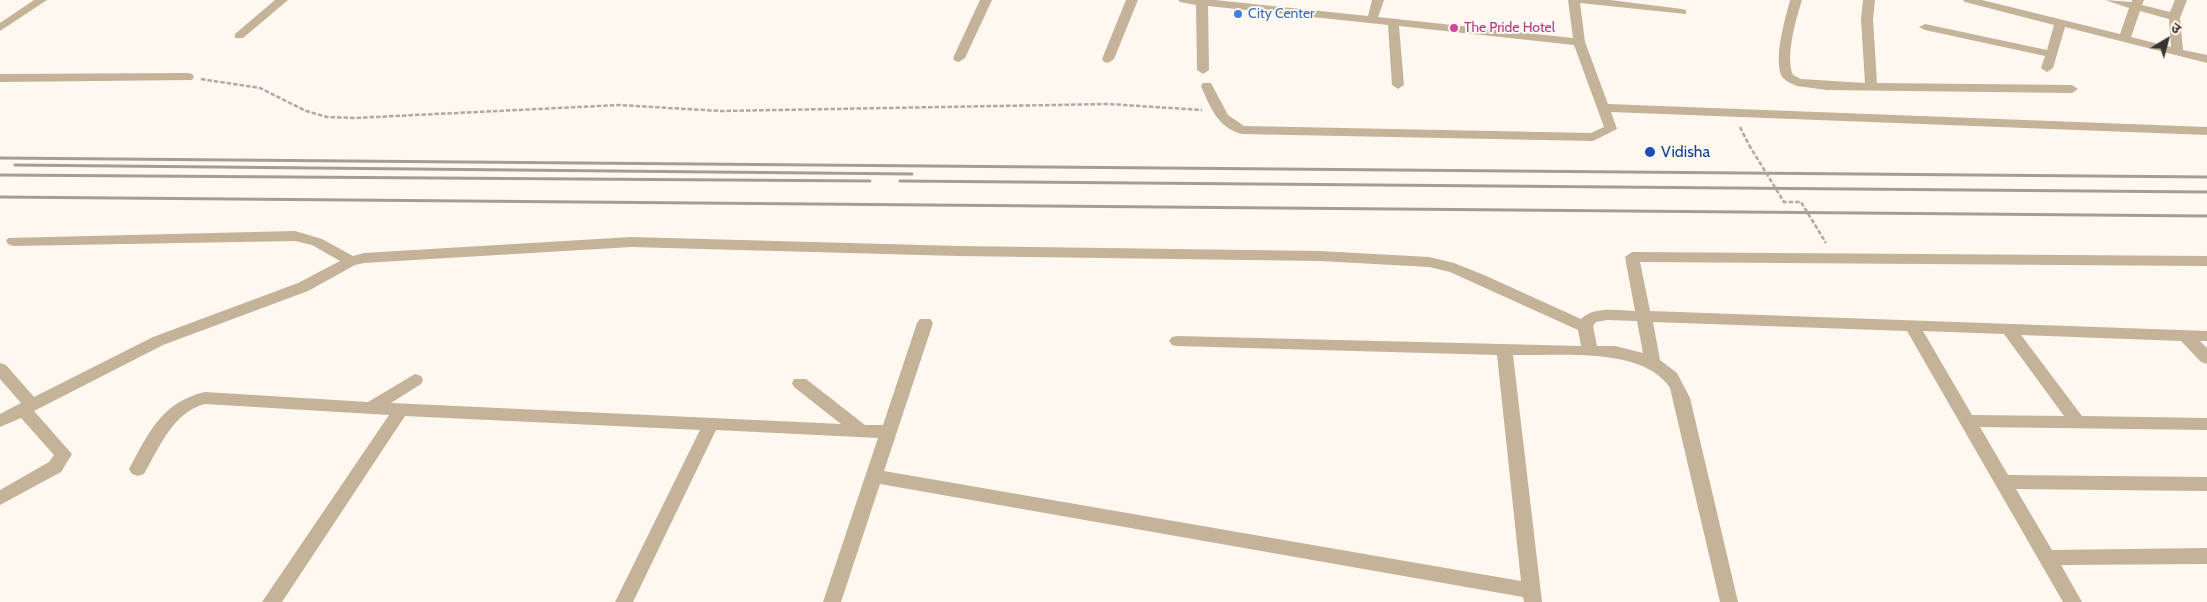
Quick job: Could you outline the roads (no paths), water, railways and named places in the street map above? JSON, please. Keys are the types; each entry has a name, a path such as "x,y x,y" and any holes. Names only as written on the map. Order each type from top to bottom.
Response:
{"street":[{"path":"0,28 41,0"},
{"path":"239,36 282,0"},
{"path":"959,58 986,0"},
{"path":"1108,59 1132,0"},
{"path":"1184,0 1579,42"},
{"path":"1372,20 1378,0"},
{"path":"1207,86 1218,111 1230,126 1242,130 1593,137 1611,129 1579,42 1574,0"},
{"path":"1582,0 1682,12"},
{"path":"1796,0 1788,37 1784,72 1788,77 1807,84 2072,89"},
{"path":"1869,0 1867,19 1870,86"},
{"path":"1969,0 2207,59"},
{"path":"2111,0 2136,3 2174,17"},
{"path":"2178,52 2174,17 2176,7 2181,0"},
{"path":"1203,70 1207,2"},
{"path":"2124,39 2136,3"},
{"path":"1393,22 1398,85"},
{"path":"2047,68 2060,24"},
{"path":"1925,27 2050,54"},
{"path":"0,78 188,77"},
{"path":"1604,108 2207,131"},
{"path":"13,241 295,236 317,242 351,261"},
{"path":"0,422 158,341 303,287 351,261 364,258 631,242 958,251 1320,256 1429,262 1454,268 1584,327"},
{"path":"1653,362 1632,256 2207,261"},
{"path":"1590,351 1584,327 1586,320 1593,316 1644,316 2207,336"},
{"path":"832,602 925,323"},
{"path":"1912,326 2074,602"},
{"path":"2009,330 2077,422"},
{"path":"2185,335 2207,358"},
{"path":"1177,341 1590,351 1639,356 1653,362 1677,382 1729,602"},
{"path":"874,476 1532,597 1504,348"},
{"path":"0,369 64,454 55,467 0,498"},
{"path":"371,408 415,380"},
{"path":"800,383 862,431"},
{"path":"138,470 172,414 183,404 196,399 888,432"},
{"path":"271,602 401,410"},
{"path":"1967,421 2207,424"},
{"path":"624,602 711,424"},
{"path":"2003,482 2207,484"},
{"path":"2048,558 2207,556"}],"railway":[{"path":"0,158 2207,177"},
{"path":"15,165 912,174"},
{"path":"0,175 870,181"},
{"path":"900,181 2207,192"},
{"path":"0,197 2207,216"}],"place":[{"name":"City Center","path":"1238,14"},
{"name":"The Pride Hotel","path":"1454,28"},
{"name":"Vidisha","path":"1650,152"}]}
